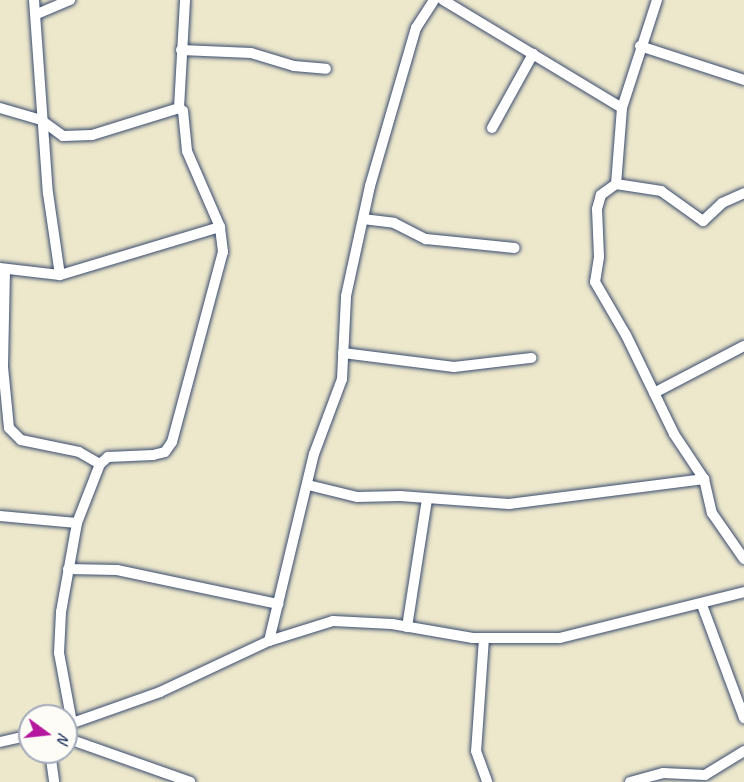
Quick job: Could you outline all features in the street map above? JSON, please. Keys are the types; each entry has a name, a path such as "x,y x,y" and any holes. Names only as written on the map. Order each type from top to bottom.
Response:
{"street":[{"path":"34,0 37,14 41,120 60,275"},
{"path":"37,14 70,0"},
{"path":"66,704 59,652 68,569 77,523 100,464 119,454 153,455 165,452 172,442 223,252 220,227 202,179 192,165 179,108 185,0"},
{"path":"269,641 321,428 342,379 346,296 363,219 416,28 434,0"},
{"path":"443,0 622,108"},
{"path":"616,183 622,108 640,46 657,0"},
{"path":"640,46 744,80"},
{"path":"181,51 251,53 294,66 326,69"},
{"path":"492,128 533,54"},
{"path":"0,108 41,120 63,136 92,135 179,108"},
{"path":"744,194 722,203 703,221 661,191 616,183 607,188 597,209 599,257 595,282 626,335 674,434 704,479 712,513 744,559"},
{"path":"363,219 394,223 426,239 515,248"},
{"path":"100,464 79,452 15,436 7,420 2,367 2,269 60,275 220,227"},
{"path":"654,393 744,346"},
{"path":"343,353 454,367 531,358"},
{"path":"308,485 357,497 509,504 704,479"},
{"path":"407,627 427,499"},
{"path":"0,516 77,523"},
{"path":"68,569 117,570 278,604"},
{"path":"78,721 160,692 269,641 333,621 407,627 484,638 560,638 702,605 744,592"},
{"path":"702,605 744,718"},
{"path":"484,638 476,752 487,782"},
{"path":"0,742 18,738"},
{"path":"78,742 190,782"},
{"path":"630,782 663,773 705,776 744,752"},
{"path":"52,764 54,782"}]}
